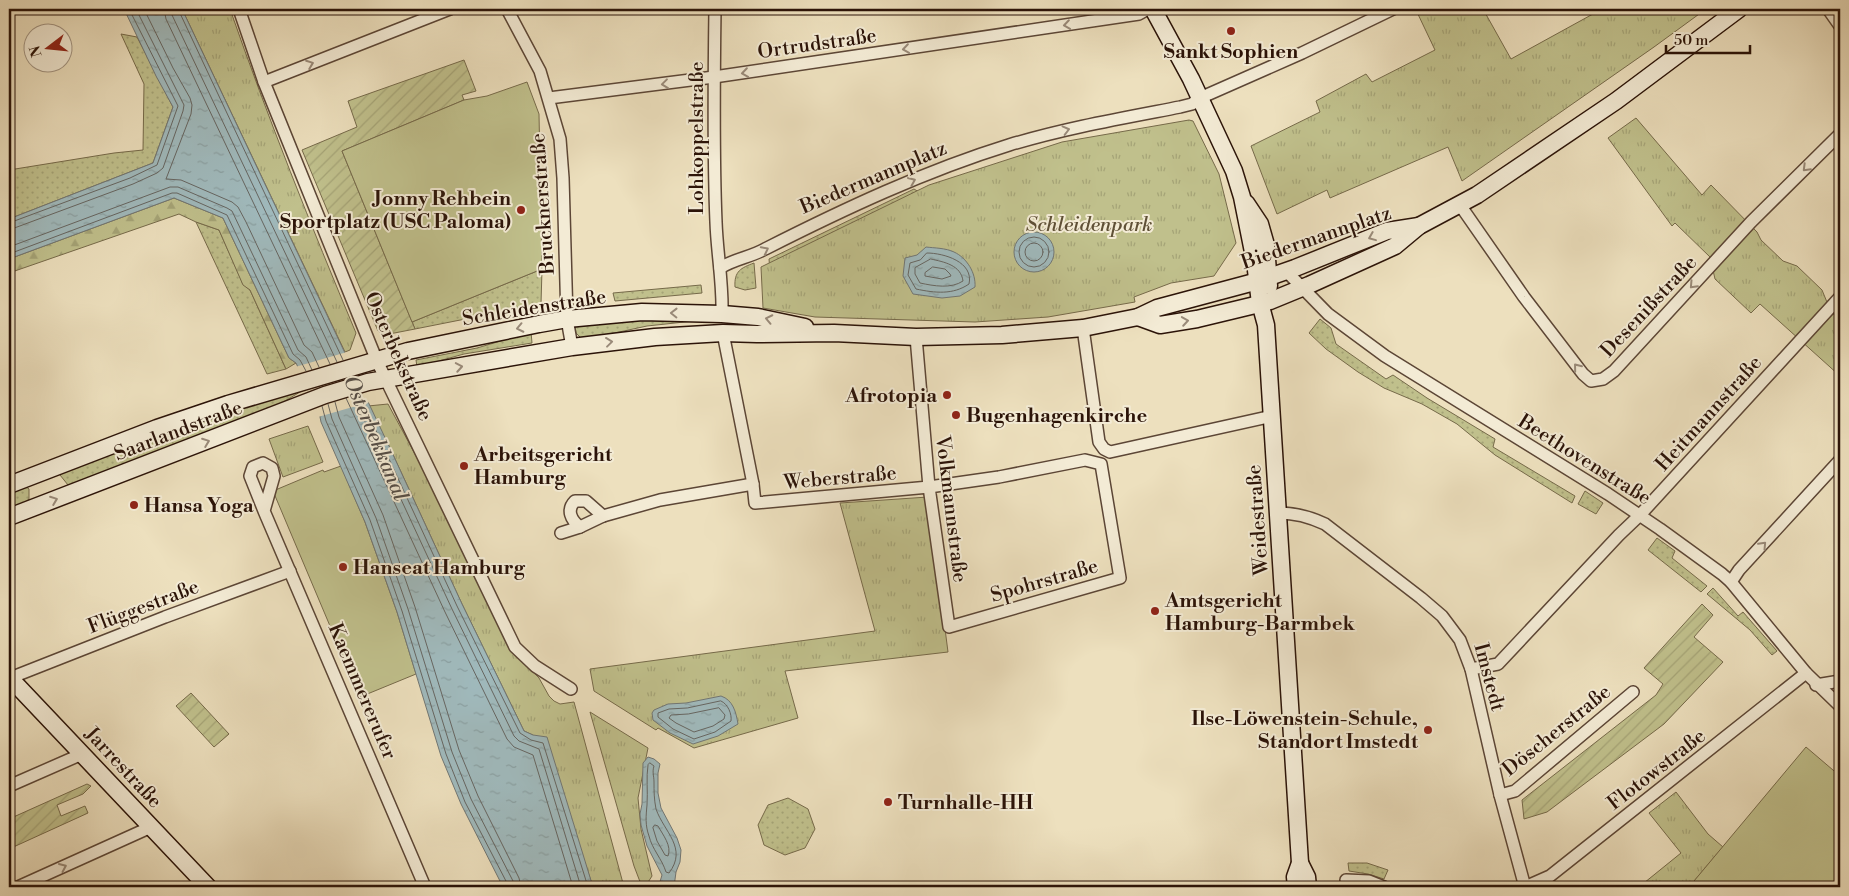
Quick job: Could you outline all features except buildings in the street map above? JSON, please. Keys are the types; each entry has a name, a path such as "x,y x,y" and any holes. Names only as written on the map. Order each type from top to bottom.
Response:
{"main road":[{"name":"Weidestraße","path":"1153,9 1200,98 1234,171 1263,279 1300,862 1307,877 1308,887"},
{"path":"1419,226 1460,205 1544,151 1616,101 1739,9"},
{"name":"Weidestraße","path":"1242,197 1260,224 1270,251 1286,272"},
{"name":"Biedermannplatz","path":"1138,317 1160,324 1197,318 1265,302 1302,288 1395,246 1419,226"},
{"name":"Biedermannplatz","path":"723,333 834,333 916,336 1002,335 1083,328 1138,317 1157,308 1286,272 1388,231 1419,226"},
{"name":"Weidestraße","path":"1263,279 1270,251"},
{"name":"Schleidenstraße","path":"355,367 408,351 568,319 642,312 722,314"},
{"path":"386,379 572,347 655,337 723,333 722,314"},
{"name":"Biedermannplatz","path":"722,314 758,317 834,333"},
{"name":"Saarlandstraße","path":"9,485 157,428 228,404 355,367"},
{"name":"Saarlandstraße","path":"9,517 309,402 362,384 386,379"},
{"name":"Jarrestraße","path":"9,677 208,887"},
{"name":"Weidestraße","path":"1296,887 1295,877 1300,862"}],"street":[{"name":"Osterbekstraße","path":"240,9 264,82 377,361 514,647 535,666 571,689"},
{"path":"264,82 450,9"},
{"name":"Brucknerstraße","path":"507,9 540,71 560,139 568,319 572,347"},
{"name":"Lohkoppelstraße","path":"715,9 716,224 720,268"},
{"name":"Ortrudstraße","path":"549,98 714,77 1139,14 1148,9"},
{"name":"Biedermannplatz","path":"720,268 731,261 754,255 840,212 921,177 1008,145 1096,122 1192,104 1200,98 1302,53 1392,9"},
{"path":"1828,9 1840,26"},
{"name":"Desenißstraße","path":"1460,205 1485,243 1582,374 1591,381 1603,379 1614,371 1751,222 1840,134"},
{"path":"720,268 722,314"},
{"name":"Beethovenstraße","path":"1286,272 1328,314 1385,356 1640,515 1731,582 1816,685 1840,706"},
{"name":"Heitmannstraße","path":"1471,669 1498,664 1640,515 1840,297"},
{"path":"1083,328 1099,442 1104,449 1110,452 1272,416"},
{"path":"561,533 580,527 603,516 660,500 753,484 723,333"},
{"name":"Volkmannstraße","path":"916,336 929,487 949,627"},
{"name":"Weberstraße","path":"753,484 756,503 929,487 999,477 1084,460 1097,462 1102,464 1120,578"},
{"path":"1731,582 1739,570 1840,460"},
{"path":"580,527 571,518 570,511 575,501 586,501 603,516"},
{"name":"Kaemmererufer","path":"264,510 425,887"},
{"name":"Imstedt","path":"1278,513 1292,513 1326,524 1412,590 1442,616 1460,640 1471,669 1500,796 1525,887"},
{"name":"Flüggestraße","path":"9,677 290,571"},
{"name":"Spohrstraße","path":"949,627 1120,578"},
{"name":"Flotowstraße","path":"1525,887 1550,876 1806,673"},
{"path":"1816,685 1840,681"},
{"name":"Döscherstraße","path":"1500,796 1515,791 1633,692"},
{"path":"9,786 82,754"},
{"path":"18,887 151,827"},
{"path":"1346,880 1369,881 1384,887"}],"green space":[{"path":"182,9 230,9 290,172 356,333 350,350 345,352"},
{"path":"1417,9 1483,9 1511,59 1602,9 1706,9 1462,181 1448,147 1330,198 1327,190 1277,214 1251,146 1320,112 1316,101 1366,74 1372,82 1435,50"},
{"path":"121,34 137,37 173,107 153,163 9,219 9,170 143,150 144,84"},
{"path":"464,60 476,91 462,95 464,100 342,151 415,329 384,335 378,331 302,150 357,127 348,101"},
{"path":"527,82 539,114 542,269 412,322 342,151 464,100 487,96"},
{"path":"1636,118 1702,195 1711,185 1757,232 1761,240 1783,261 1797,266 1822,290 1831,312 1840,320 1840,376 1760,304 1751,313 1715,279 1710,257 1675,223 1672,226 1608,138"},
{"name":"Schleidenpark","path":"1189,120 1193,121 1219,174 1236,243 1214,276 1171,283 1134,297 1135,302 1048,317 975,322 815,317 763,308 761,267 929,185 1062,142"},
{"path":"914,189 927,197 770,271 769,259"},
{"path":"174,198 223,218 289,358 296,363 286,369 250,290 243,285 219,230 179,214 9,273 9,259"},
{"path":"196,222 219,230 243,284 250,290 286,369 267,374"},
{"path":"754,263 756,288 745,290 735,287 739,271"},
{"path":"542,269 541,304 415,329 412,322"},
{"path":"701,285 702,293 615,301 613,293"},
{"path":"652,318 703,320 647,326 582,339 576,333 575,326"},
{"path":"1320,319 1331,328 1336,344 1386,379 1393,375 1495,439 1493,447 1575,496 1572,503 1495,455 1457,424 1422,404 1384,388 1326,349 1309,333"},
{"path":"531,332 532,343 464,354 417,367 416,360 477,348"},
{"path":"305,389 280,404 83,485 68,485 60,475 63,469 196,419"},
{"path":"388,404 429,480 512,650 539,678 554,701 560,704 574,702 624,887 593,887 578,843 533,735 524,731 462,604 389,446 368,406"},
{"path":"308,426 323,462 283,477 269,439"},
{"name":"Hanseat Hamburg","path":"341,466 365,522 397,612 416,674 360,697 273,491 323,470 324,472"},
{"path":"23,484 29,489 29,499 17,509 9,512 9,490"},
{"path":"1585,491 1603,503 1596,514 1578,504"},
{"path":"928,497 948,652 785,671 798,718 694,748 658,728 656,730 594,691 590,669 875,631 840,503"},
{"path":"1657,538 1675,551 1672,558 1707,586 1701,592 1648,550"},
{"path":"1713,588 1738,616 1743,612 1777,651 1772,655 1750,630 1707,594"},
{"path":"1702,604 1713,615 1694,637 1723,662 1664,724 1547,812 1524,819 1522,800 1656,695 1663,684 1644,668"},
{"path":"191,693 229,734 214,747 176,706"},
{"path":"590,712 648,748 638,798 641,829 652,876 645,887 642,887 634,866"},
{"path":"1806,747 1840,776 1840,887 1689,887"},
{"path":"87,784 91,786 83,794 57,805 61,816 85,806 88,813 9,849 9,819"},
{"path":"1676,792 1708,834 1723,847 1689,887 1639,887 1681,853 1649,813"},
{"path":"788,798 808,809 815,829 805,848 785,855 764,845 758,825 768,805"},
{"path":"1348,863 1367,863 1388,870 1384,879 1349,871"}],"water":[{"name":"Osterbekkanal","path":"124,9 182,9 462,604 524,731 533,735 547,737 593,887 503,887 461,804 441,756 397,612 365,522 321,422 319,412 296,363 289,358 223,218 174,198 9,259 9,219 153,163 173,107"},
{"path":"1038,232 1045,235 1051,241 1054,252 1053,260 1045,269 1038,272 1030,272 1023,269 1015,260 1014,248 1017,241 1026,233"},
{"path":"926,247 951,251 963,258 970,266 974,276 975,287 960,296 942,298 913,294 903,276 905,258 917,255"},
{"path":"721,696 731,703 738,724 718,736 693,744 670,733 653,720 652,713 654,710 668,704 686,703"},
{"path":"648,757 660,764 658,793 661,808 677,838 681,850 674,887 651,887 659,885 662,875 647,846 641,825 643,763"}],"pier":[{"path":"347,352 370,402 318,417 295,367"}],"place":[{"name":"Sankt Sophien","path":"1231,31"},
{"name":"Jonny Rehbein Sportplatz (USC Paloma)","path":"521,210"},
{"name":"Afrotopia","path":"947,395"},
{"name":"Bugenhagenkirche","path":"956,415"},
{"name":"Arbeitsgericht Hamburg","path":"464,466"},
{"name":"Hansa Yoga","path":"134,505"},
{"name":"Hanseat Hamburg","path":"343,567"},
{"name":"Amtsgericht Hamburg-Barmbek","path":"1155,611"},
{"name":"Ilse-Löwenstein-Schule, Standort Imstedt","path":"1428,730"},
{"name":"Turnhalle-HH","path":"888,802"}]}
